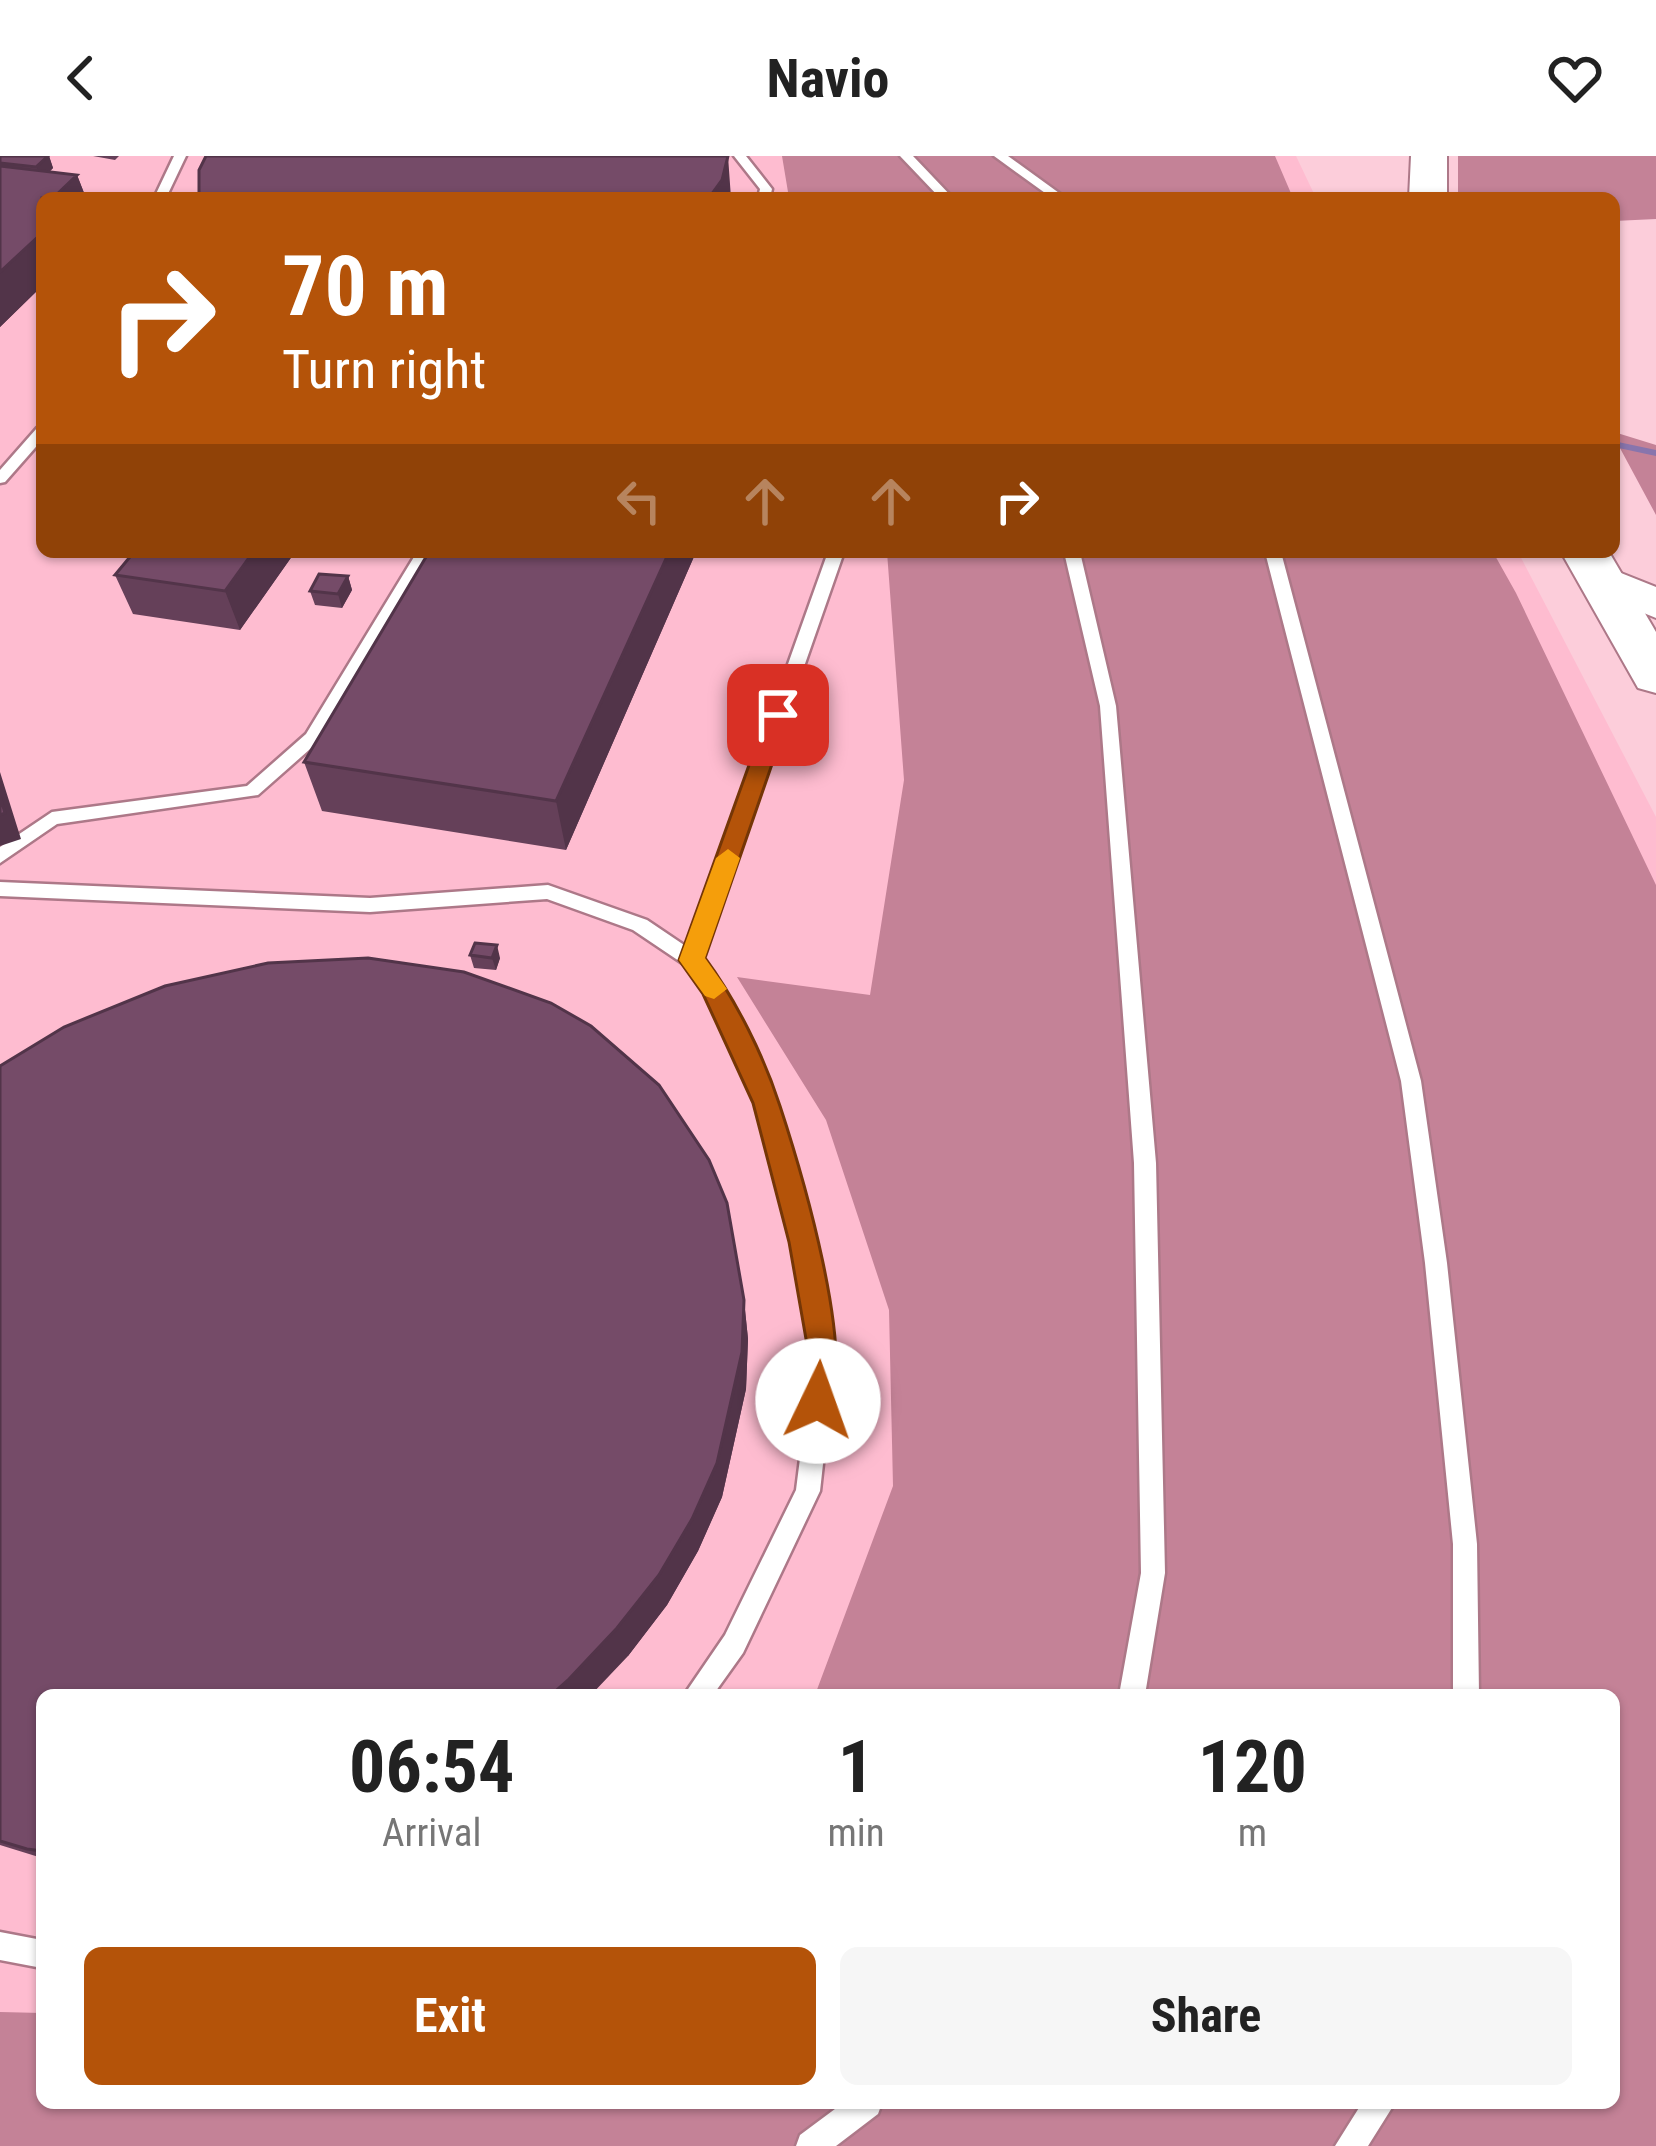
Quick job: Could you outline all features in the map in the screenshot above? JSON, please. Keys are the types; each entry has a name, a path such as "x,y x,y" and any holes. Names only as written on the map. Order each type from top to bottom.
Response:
{"main road":[{"path":"1393,156 1394,192"},
{"path":"1428,192 1429,156"},
{"path":"1620,528 1656,586"},
{"path":"1593,565 1656,676"}],"street":[{"path":"1593,565 1656,604"}],"lane":[{"path":"163,192 180,156"},
{"path":"740,156 765,192"},
{"path":"906,156 940,192"},
{"path":"1000,156 1051,192"},
{"path":"0,478 36,438"},
{"path":"0,856 52,818 252,791 312,738 421,558"},
{"path":"692,960 834,558"},
{"path":"1073,558 1108,706 1145,1163 1153,1574 1133,1689"},
{"path":"1276,558 1411,1081 1465,1544 1466,1689"},
{"path":"0,889 370,905 548,892 640,925 692,960 714,989 766,1103 803,1242 824,1356 808,1491 734,1644 701,1689"},
{"path":"0,1946 36,1953"},
{"path":"811,2146 859,2109"},
{"path":"1350,2146 1375,2109"}],"shaded area":[{"path":"0,156 1296,156 1313,192 36,192 36,558 1521,558 1656,817 1656,2146 0,2146"},
{"path":"782,156 1275,156 1290,192 788,192"},
{"path":"1458,156 1656,156 1656,219 1620,221 1620,192 1458,192"},
{"path":"1620,434 1656,445 1656,515 1620,448"},
{"path":"887,558 1496,558 1516,593 1656,885 1656,2146 0,2146 0,2012 36,2013 36,2109 1620,2109 1620,1689 817,1689 893,1486 889,1310 826,1120 737,977 870,995 904,780"}],"building":[{"path":"0,156 48,156 36,167 0,163"},
{"path":"206,156 728,156 713,192 199,192 199,170"},
{"path":"0,166 77,175 59,192 36,192 36,239 0,272"},
{"path":"129,558 249,558 225,591 115,575"},
{"path":"425,558 666,558 556,801 304,762"},
{"path":"319,574 348,576 338,594 310,591"},
{"path":"475,943 497,945 492,958 470,955"},
{"path":"368,958 464,972 551,1003 591,1026 659,1085 709,1160 727,1203 744,1300 742,1352 717,1463 659,1575 617,1628 558,1689 36,1689 36,1850 27,1849 0,1841 0,1066 64,1027 165,986 268,963"}],"waterway":[{"path":"1620,445 1656,453"}],"slow traffic":[{"path":"714,989 692,960 728,858"}],"route":[{"path":"778,715 692,960 714,989 766,1103 803,1242 824,1356 818,1401"}]}
